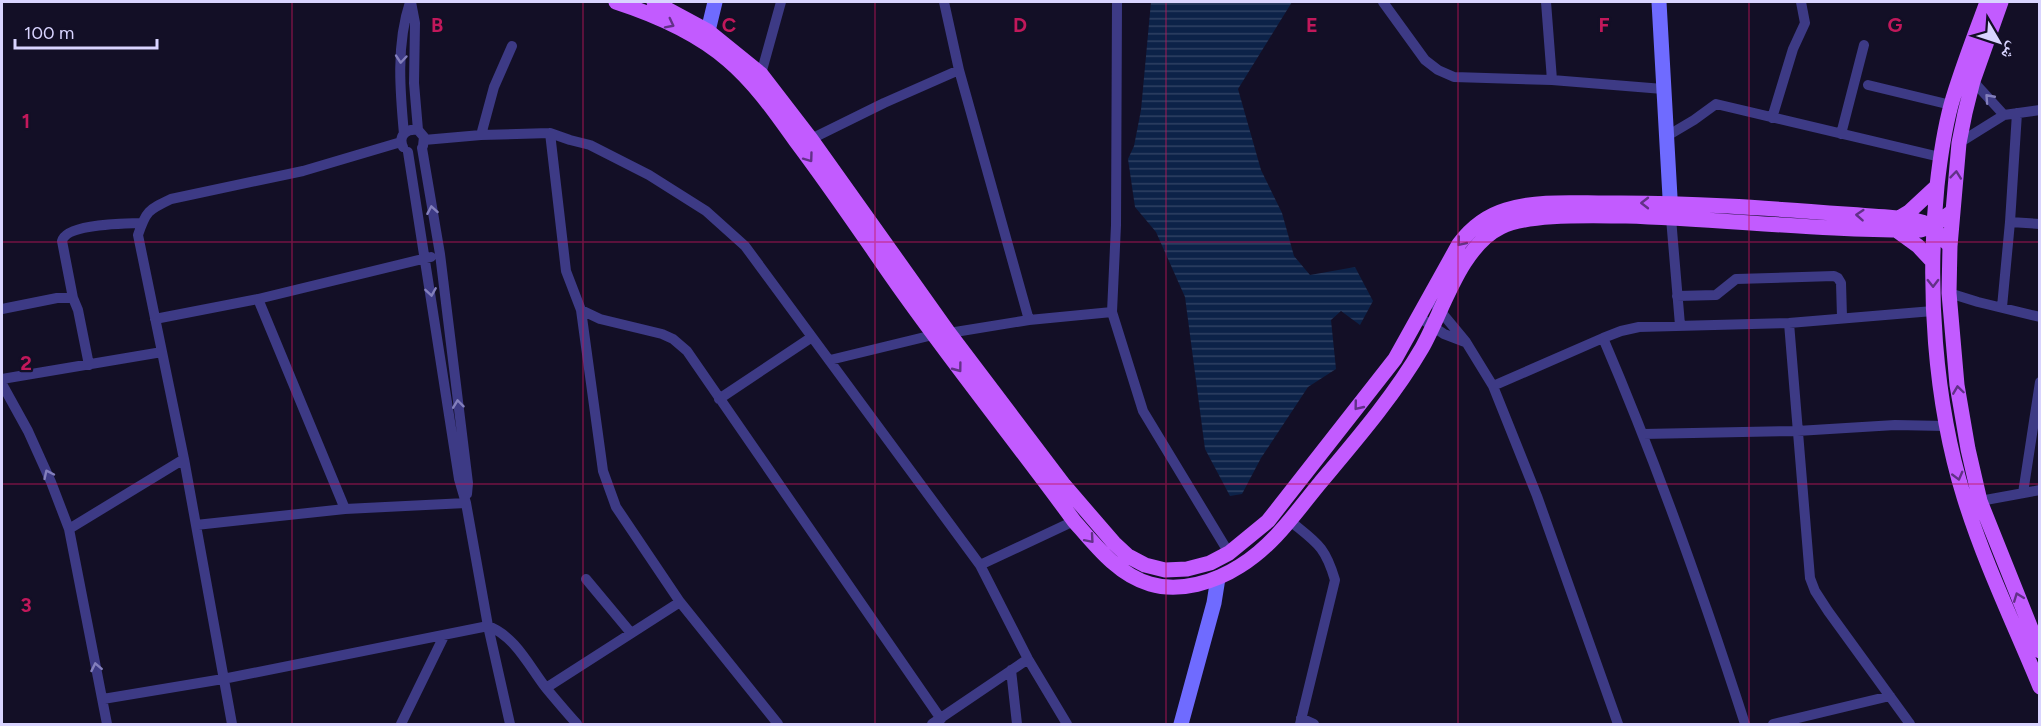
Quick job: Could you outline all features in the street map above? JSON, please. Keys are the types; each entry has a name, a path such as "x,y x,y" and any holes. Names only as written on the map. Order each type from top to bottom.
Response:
{"main road":[{"path":"617,2 685,31 726,58 747,78 814,164 933,335 1058,488 1128,556 1145,565 1165,570 1187,569 1210,562 1228,553 1262,527 1278,510 1426,321 1441,309 1454,283 1479,244 1501,227 1523,220 1671,210"},
{"path":"654,2 708,31 760,74 811,139 1058,488 1074,521 1099,550 1135,578 1166,587 1197,585 1218,578 1256,555 1290,521 1380,408 1420,351 1427,301 1462,239 1484,219 1505,210 1543,204 1898,224 1921,230 1933,226 1953,211"},
{"path":"1987,2 1951,105 1941,157 1933,226 1933,311 1945,426 1963,495 1975,532 2040,687"},
{"path":"2001,2 1973,81 1959,143 1950,246 1949,293 1957,385 1980,501 2040,651"},
{"path":"1898,224 1937,186"},
{"path":"1898,224 1932,261"},
{"path":"1933,226 1950,246"}],"street":[{"path":"411,2 405,23 399,83 403,148 414,153 421,139"},
{"path":"411,2 415,23 414,83 440,254 468,483 466,503"},
{"path":"708,31 715,2"},
{"path":"760,74 780,2"},
{"path":"944,2 959,70 1029,320"},
{"path":"1117,2 1116,225 1112,312 1143,411 1228,553"},
{"path":"1383,2 1420,53 1444,74 1454,77 1552,80 1663,89"},
{"path":"1546,2 1552,80"},
{"path":"1659,2 1680,325"},
{"path":"1772,118 1793,49 1805,23 1801,2"},
{"path":"1841,134 1864,45"},
{"path":"481,135 494,87 512,46"},
{"path":"811,139 959,70"},
{"path":"1973,81 2004,115"},
{"path":"1868,85 1951,105"},
{"path":"1668,136 1716,104 1941,157"},
{"path":"1959,143 2004,115 2040,110"},
{"path":"2002,307 2017,113"},
{"path":"232,724 184,459 138,236 144,216 171,199 303,171 402,138 412,129 421,139"},
{"path":"421,139 550,133 590,145 649,176 705,211 744,246 980,565 1028,659 1067,724"},
{"path":"550,133 566,271 581,310 603,471 616,507 680,602 778,724"},
{"path":"408,152 459,479 466,503 488,626 510,724"},
{"path":"2010,222 2040,224"},
{"path":"89,365 78,310 73,298 63,236 82,228 142,223"},
{"path":"155,319 258,299 440,254"},
{"path":"1677,296 1716,295 1736,279 1834,276 1841,283 1842,317"},
{"path":"1949,293 2040,317"},
{"path":"2,309 57,298 73,298"},
{"path":"258,299 345,509"},
{"path":"1427,301 1441,309 1466,342 1493,386 1537,496 1618,724"},
{"path":"581,310 600,319 662,334 673,339 687,351 937,722 1028,659"},
{"path":"1493,386 1603,338 1639,327 1789,322 1933,311"},
{"path":"949,333 1029,320 1112,312"},
{"path":"1426,321 1444,334 1466,342"},
{"path":"1789,322 1810,578 1815,591 1828,611 1910,724"},
{"path":"830,360 933,335"},
{"path":"718,399 812,337"},
{"path":"1603,338 1643,434 1745,724"},
{"path":"107,724 69,529 51,482 3,387 89,365 162,352"},
{"path":"2023,493 2040,382"},
{"path":"1643,434 1797,431 1895,425 1945,426"},
{"path":"69,529 184,459"},
{"path":"1980,501 2040,490"},
{"path":"196,525 345,509 466,503"},
{"path":"980,565 1074,521"},
{"path":"1290,521 1322,548 1329,559 1335,580 1301,721 1314,724"},
{"path":"1181,724 1214,603 1218,578"},
{"path":"586,579 631,633"},
{"path":"1197,585 1214,603"},
{"path":"546,688 680,602"},
{"path":"103,699 223,679 488,626 502,633 515,645 546,688 577,724"},
{"path":"401,724 444,636"},
{"path":"1011,670 1017,724"},
{"path":"1773,724 1890,696"}],"water":[{"path":"1151,2 1292,2 1238,89 1261,170 1282,213 1294,256 1310,275 1355,267 1373,301 1360,325 1341,311 1331,320 1336,369 1308,387 1261,458 1242,494 1230,496 1205,449 1185,297 1156,232 1135,207 1128,159 1134,146 1141,110"}]}
